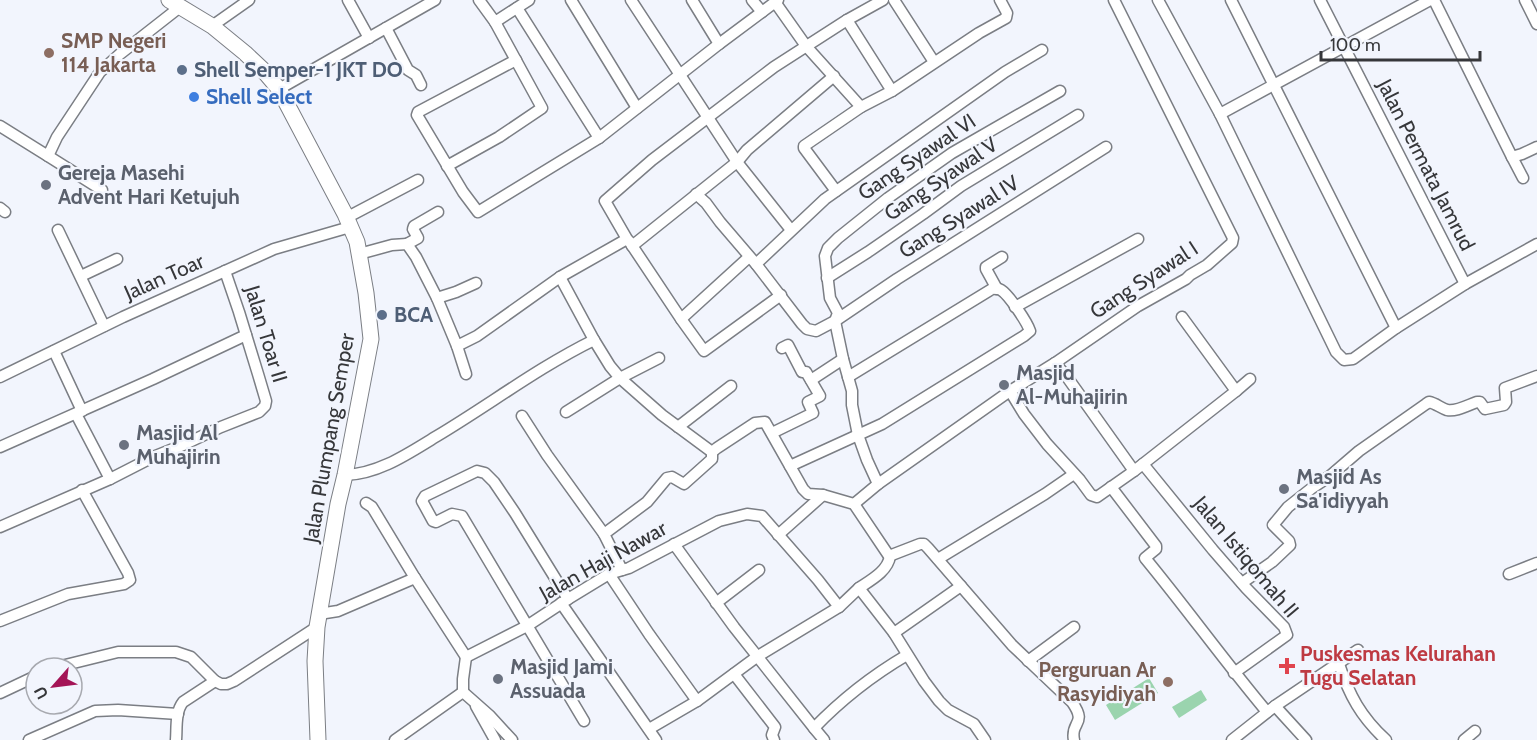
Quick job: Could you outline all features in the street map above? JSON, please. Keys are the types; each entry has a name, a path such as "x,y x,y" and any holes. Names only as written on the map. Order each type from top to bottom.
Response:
{"main road":[{"name":"Jalan Plumpang Semper","path":"175,4 212,26 245,53 279,89 357,242 371,339 338,504 318,621 315,661 318,740"}],"street":[{"path":"212,26 249,0"},
{"path":"348,0 369,38"},
{"path":"279,89 435,0"},
{"path":"447,166 499,137 542,109 495,22 479,0"},
{"path":"495,22 530,0"},
{"path":"571,0 637,108"},
{"path":"631,0 737,162 791,230"},
{"path":"692,0 719,44"},
{"path":"752,0 762,12"},
{"path":"696,194 706,203 715,217 781,295 704,351 605,201 652,160 774,67 847,20 883,0"},
{"path":"894,0 934,62"},
{"path":"836,191 804,148 861,106 892,91 979,33 1006,18 1007,13 1000,0"},
{"name":"Gang Syawal I","path":"854,504 878,484 1010,391 1138,306 1207,265 1233,240 1114,0"},
{"path":"1158,0 1220,114 1336,352 1344,360 1353,359 1396,328 1465,284 1537,244"},
{"path":"1231,0 1396,328"},
{"name":"Jalan Permata Jamrud","path":"1320,0 1465,284"},
{"path":"1220,114 1432,0 1517,156 1523,178"},
{"path":"1524,0 1537,24"},
{"path":"516,60 418,112 418,118 447,166 479,212 599,138 777,1 806,46 861,106"},
{"path":"48,156 57,136 100,72 175,4"},
{"path":"517,8 599,138"},
{"path":"847,20 892,91"},
{"path":"386,28 408,70 416,75 421,85"},
{"path":"681,319 791,230 825,199 1005,72 1042,50"},
{"path":"457,346 477,336 560,277 630,242 737,162 747,150 834,76"},
{"name":"Gang Syawal VI","path":"878,484 858,435 852,405 852,391 835,321 838,313 830,298 825,256 828,248 888,198 952,153 1060,90"},
{"name":"Gang Syawal V","path":"827,278 918,218 961,186 1078,116"},
{"path":"1,128 102,190"},
{"name":"Gang Syawal IV","path":"781,295 807,329 816,331 1107,147"},
{"path":"1517,156 1537,147"},
{"name":"Jalan Toar","path":"0,377 104,326 274,249 348,223 418,180"},
{"path":"359,254 392,245 407,244 418,238 413,229 414,226 438,212"},
{"path":"58,230 104,326"},
{"path":"1015,307 1138,239"},
{"path":"407,244 437,298 466,374"},
{"path":"790,466 882,424 1030,331 1028,323 999,290 986,269 1002,257"},
{"path":"81,276 117,259"},
{"name":"Jalan Toar II","path":"0,527 259,412 265,406 266,401 225,271"},
{"path":"560,277 594,340 620,378 662,415 712,452"},
{"path":"437,298 476,283"},
{"path":"848,377 992,289 999,290"},
{"path":"1182,317 1236,391"},
{"path":"0,447 246,335"},
{"path":"345,475 361,474 404,456 594,340"},
{"path":"772,433 813,413 808,402 820,396 806,372 802,372 788,345 782,348"},
{"path":"54,351 110,479"},
{"path":"566,412 620,378 659,358"},
{"path":"811,380 843,360"},
{"path":"1054,363 1079,393 1134,471"},
{"path":"1242,584 1272,562 1290,545 1273,525 1288,507 1359,451 1429,402 1452,411 1477,402 1480,402 1485,409 1504,405 1506,402 1505,388 1537,376"},
{"path":"1010,391 1047,444 1093,497 1097,497 1134,471 1250,379"},
{"path":"678,427 731,386"},
{"path":"522,416 604,534 622,570"},
{"path":"712,452 759,422 767,423 806,492 854,504 890,556"},
{"path":"604,534 647,502 667,478 672,477 684,484 712,459 712,452"},
{"name":"Jalan Istiqomah II","path":"1143,464 1242,584 1284,627 1287,634 1234,673"},
{"path":"584,721 462,516 452,514 433,521 422,501 425,496 477,471 485,473 494,482 515,513 564,601 656,740"},
{"path":"938,559 1074,474"},
{"path":"1111,487 1156,546 1156,549 1145,558 1234,673 1306,740"},
{"path":"0,621 68,594 124,584 130,580 82,490"},
{"path":"778,535 823,495"},
{"path":"366,503 372,507 466,657 463,692 495,720 512,740"},
{"name":"Jalan Haji Nawar","path":"466,657 527,626 609,574 622,570 719,521 747,513 762,516 839,607"},
{"path":"674,544 716,603 824,740"},
{"path":"890,556 924,544 1012,645 1072,702 1078,711 1079,721 1073,730 1074,740"},
{"path":"649,729 697,701 758,656 839,607 859,588 886,568 890,556"},
{"path":"1509,574 1537,563"},
{"path":"716,603 759,570"},
{"path":"609,574 697,701"},
{"path":"84,660 118,652 176,652 191,657 215,681 227,684 318,621 415,578"},
{"path":"894,633 961,586"},
{"path":"859,588 894,633 939,701 948,710 974,724 985,740"},
{"path":"1028,660 1074,627"},
{"path":"1238,738 1271,709 1358,650"},
{"path":"814,728 853,692 880,671 907,655"},
{"path":"1339,664 1344,681 1360,711 1386,740"},
{"path":"734,674 775,727 772,735 774,740"},
{"path":"0,693 24,681"},
{"path":"176,740 180,706 215,681"},
{"path":"395,740 463,692"},
{"path":"473,701 495,740"},
{"path":"29,740 95,711 118,710 178,714"},
{"path":"1464,740 1475,731"}],"green space":[{"path":"1149,678 1158,693 1115,720 1106,705"},
{"path":"1201,690 1207,700 1179,718 1172,707"}],"place":[{"name":"SMP Negeri 114 Jakarta","path":"49,53"},
{"name":"Shell Semper-1 JKT DO","path":"182,70"},
{"name":"Shell Select","path":"194,97"},
{"name":"Gereja Masehi Advent Hari Ketujuh","path":"46,185"},
{"name":"BCA","path":"382,315"},
{"name":"Masjid Al-Muhajirin","path":"1004,385"},
{"name":"Masjid Al Muhajirin","path":"124,445"},
{"name":"Masjid As Sa'idiyyah","path":"1284,489"},
{"name":"Puskesmas Kelurahan Tugu Selatan","path":"1287,666"},
{"name":"Masjid Jami Assuada","path":"498,679"},
{"name":"Perguruan Ar Rasyidiyah","path":"1168,682"}]}
